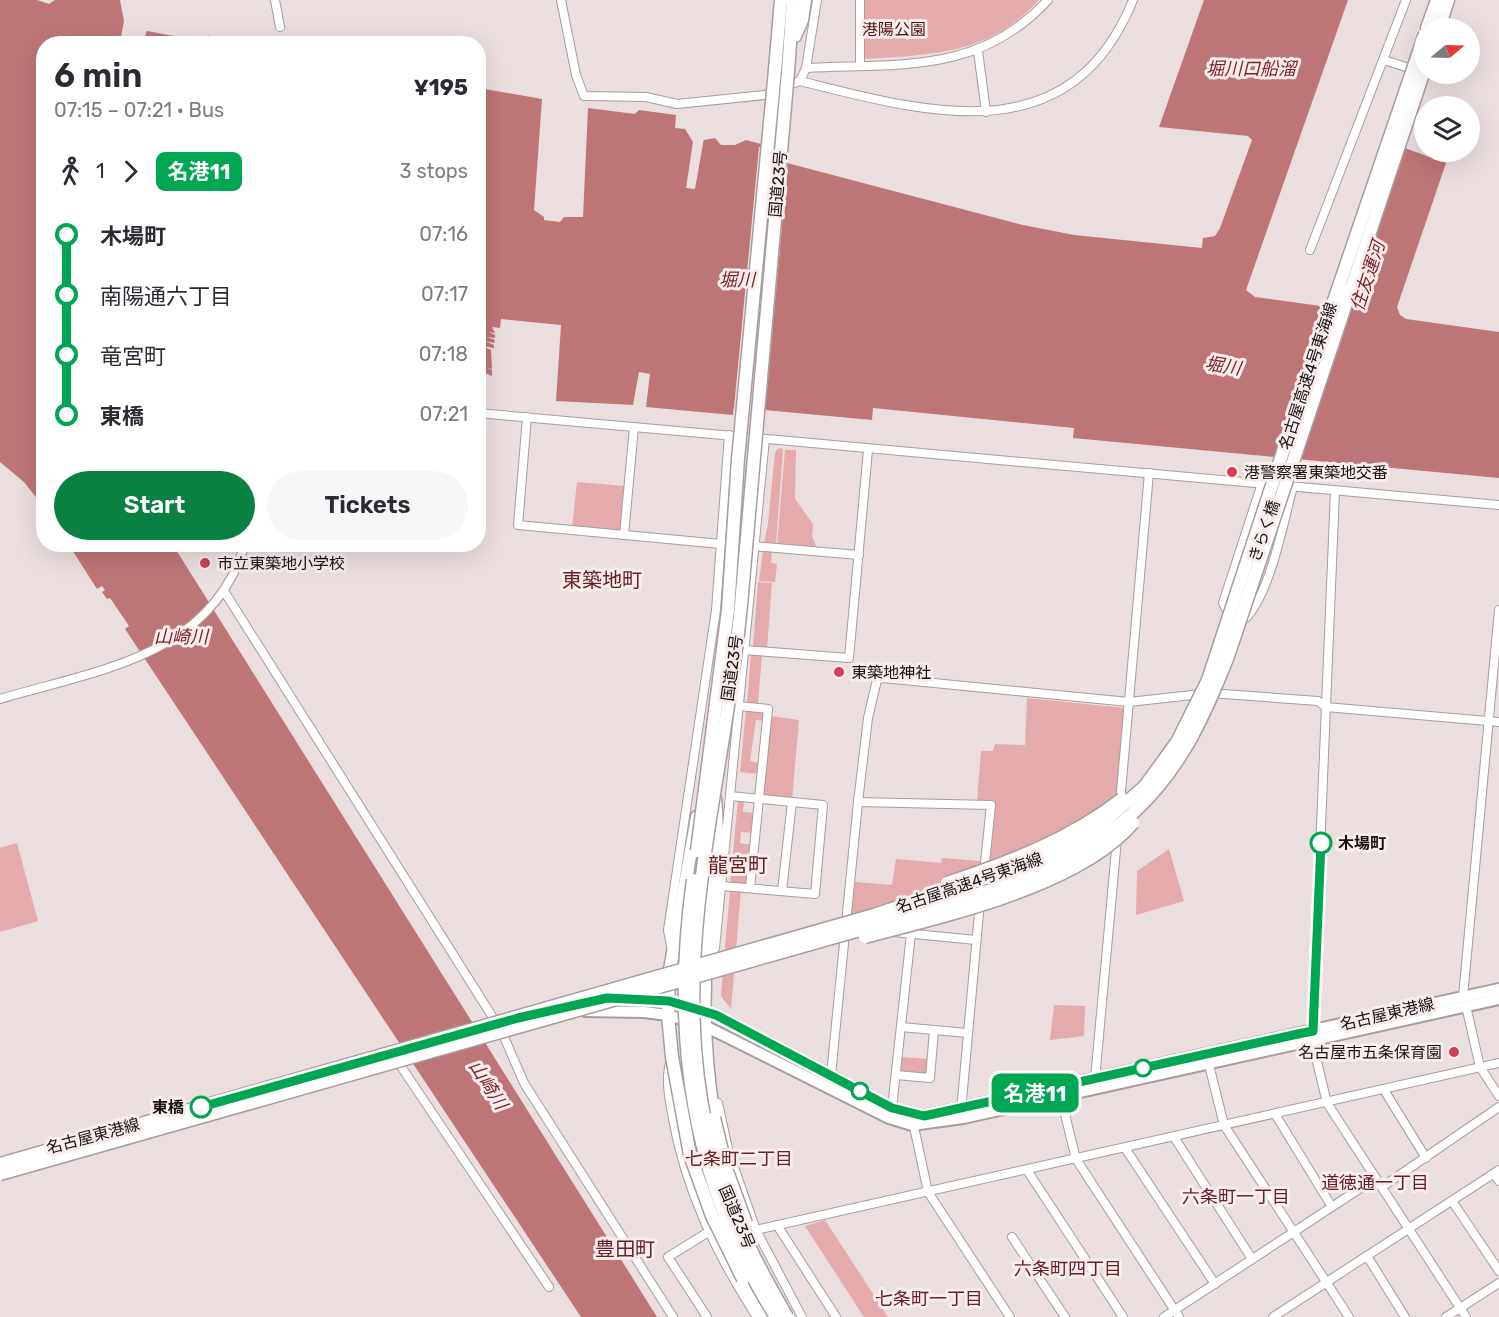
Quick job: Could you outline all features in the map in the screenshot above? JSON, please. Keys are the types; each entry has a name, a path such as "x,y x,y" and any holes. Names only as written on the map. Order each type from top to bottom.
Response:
{"highway":[{"path":"774,0 778,40"},
{"name":"国道23号","path":"781,0 778,40 782,71 741,609 701,884 692,986 696,1072 707,1132 731,1209 760,1269 789,1317"},
{"name":"国道23号","path":"776,1317 724,1214 699,1137 688,1079 684,1040 686,934 728,610 738,459 782,71 790,45 793,0"},
{"path":"790,45 802,20 805,0"},
{"path":"1430,18 1435,0"},
{"path":"1442,18 1448,0"},
{"name":"名古屋高速4号東海線","path":"0,1163 874,915 1017,869 1074,843 1111,819 1156,773 1177,742 1190,720 1222,643 1302,392 1414,66"},
{"name":"名古屋高速4号東海線","path":"0,1172 789,951 1022,880 1052,868 1090,847 1123,824 1147,800 1176,764 1202,717 1227,658 1420,84"},
{"path":"789,951 804,954 902,927 1035,885 1094,856 1120,837 1140,815 1181,746 1207,693"},
{"path":"874,915 885,905 1003,864 1063,838 1107,811 1146,780 1181,746"},
{"path":"715,792 719,829 706,967 705,1012 714,1118 727,1171 749,1232 789,1317"},
{"path":"704,802 695,820 673,954 668,1015 672,1057 690,1155 712,1216 742,1279 767,1317"}],"main road":[{"name":"名古屋東港線","path":"1464,1002 1499,988"},
{"name":"名古屋東港線","path":"0,1172 496,1027 607,998 669,1001 705,1012 831,1075 913,1120"},
{"name":"名古屋東港線","path":"962,1114 1095,1079 1313,1036 1464,1002 1499,999"},
{"name":"名古屋東港線","path":"496,1027 562,1012 611,1010 668,1015 705,1026 889,1118 913,1120 1061,1098 1209,1065 1313,1036"},
{"name":"名古屋東港線","path":"0,1163 398,1056"}],"street":[{"path":"276,0 280,27"},
{"path":"561,0 576,75 584,96 646,97 677,104 765,95 800,81 899,105 954,112 1012,110 1068,84 1088,68 1110,45 1124,22 1132,0"},
{"path":"800,81 806,68 817,0"},
{"path":"860,0 860,65"},
{"path":"806,68 935,60 978,51 1021,25 1048,0"},
{"path":"1310,250 1406,0"},
{"name":"きらく橋","path":"1236,618 1335,319 1409,68 1435,0"},
{"path":"978,51 986,112"},
{"path":"1384,60 1409,68"},
{"path":"486,414 868,450 1499,505"},
{"path":"527,417 518,525 859,555"},
{"path":"624,535 634,427"},
{"path":"673,954 668,930 716,610 729,435"},
{"path":"706,967 715,948 722,886 753,544 765,439"},
{"path":"744,650 849,658 868,450"},
{"path":"1095,1079 1149,473"},
{"path":"1262,483 1223,603 1236,618 1246,618 1263,591 1293,487"},
{"path":"1335,491 1313,1036 1327,1102 1466,1317"},
{"path":"0,699 138,658 180,636 224,591 243,552"},
{"path":"224,591 496,1027 524,1083 673,1317"},
{"path":"1499,610 1464,1002 1480,1067 1499,1096"},
{"path":"1207,693 1236,618"},
{"path":"831,1075 858,802 868,717 877,680 883,678 1129,702 1207,693 1318,701 1326,707 1499,722"},
{"path":"739,706 768,709 750,888"},
{"path":"722,886 816,894 823,805 730,796"},
{"path":"782,891 792,802"},
{"path":"858,802 991,805 967,1033 962,1114"},
{"path":"846,926 976,940"},
{"path":"892,1108 910,934"},
{"path":"901,1026 967,1033"},
{"path":"896,1075 930,1078 934,1030"},
{"path":"398,1056 549,1287"},
{"path":"672,1057 667,1073 676,1135 708,1232 730,1275 757,1317"},
{"path":"756,1230 1499,1063"},
{"path":"708,1064 729,1153 756,1230 802,1317"},
{"path":"1209,1065 1224,1125 1349,1317"},
{"path":"1384,1090 1426,1158"},
{"path":"1061,1098 1076,1159 1177,1313"},
{"path":"1382,1187 1499,1107"},
{"path":"1275,1114 1332,1207"},
{"path":"913,1120 928,1192 1010,1317"},
{"path":"1174,1137 1252,1259"},
{"path":"1125,1148 1215,1284"},
{"path":"1027,1170 1123,1317"},
{"path":"1273,1317 1496,1172 1499,1181"},
{"path":"1164,1317 1177,1313 1215,1284 1376,1178"},
{"path":"1452,1201 1499,1271"},
{"path":"707,1317 668,1257 708,1232 752,1218"},
{"path":"777,1225 836,1317"},
{"path":"1012,1237 1065,1317"},
{"path":"1366,1256 1405,1317"},
{"path":"1446,1317 1499,1283"},
{"path":"1286,1309 1291,1317"}],"green space":[{"name":"港陽公園","path":"865,0 1039,0 1020,18 981,41 938,52 867,59 864,57"},
{"path":"779,448 783,449 776,544 764,543 775,452"},
{"path":"785,450 796,450 795,499 813,524 812,536 817,549 777,545"},
{"path":"577,482 625,486 621,532 572,527"},
{"path":"763,551 772,552 771,563 777,564 775,582 759,581"},
{"path":"758,582 772,583 767,649 753,648"},
{"path":"751,654 762,655 758,704 747,703"},
{"path":"1027,698 1125,708 1118,799 1077,826 984,865 992,804 977,802 981,751 993,751 995,744 1025,745"},
{"path":"746,709 765,713 764,721 756,720 750,761 760,763 759,774 740,772"},
{"path":"771,716 799,720 792,800 762,797"},
{"path":"738,800 744,801 743,812 755,813 753,833 741,832 740,843 752,845 746,886 730,884"},
{"path":"17,843 38,921 0,932 0,848"},
{"path":"1169,849 1184,901 1136,915 1137,871"},
{"path":"942,858 980,861 975,905 850,920 855,882 892,885 896,859 941,863"},
{"path":"730,889 741,890 731,1009 721,996"},
{"path":"1054,1005 1085,1006 1084,1036 1050,1040"},
{"path":"900,1057 929,1059 929,1077 898,1074"},
{"path":"825,1220 888,1317 864,1317 805,1226"}],"water":[{"path":"0,0 37,0 49,4 55,0 120,0 124,21 121,36 36,36 36,497 24,482 0,462"},
{"name":"堀川","path":"1204,0 1348,0 1246,290 1255,297 1335,308 1346,302 1405,148 1414,151 1414,162 1446,163 1397,307 1400,315 1406,319 1499,332 1499,478 1073,438 1074,428 873,408 872,420 734,407 733,415 646,407 650,374 639,372 633,405 556,401 561,325 501,319 500,328 492,327 495,333 489,332 495,335 495,338 487,337 495,340 494,343 486,341 486,89 542,99 534,210 544,217 544,220 560,222 564,217 583,217 588,108 635,114 639,110 676,115 675,128 685,129 693,142 715,138 721,145 735,145 746,140 788,151 787,163 1023,225 1074,235 1202,248 1203,238 1215,236 1220,228 1252,140 1248,136 1159,127"},
{"path":"147,31 174,36 145,36"},
{"name":"堀川","path":"486,341 494,345 494,348 486,347"},
{"name":"堀川","path":"486,348 491,350 492,369 488,368 492,370 492,376 486,374"},
{"name":"山崎川","path":"73,552 177,552 657,1317 581,1317 125,629 129,626 110,598 107,599 102,592 105,590 102,586 97,589"}],"pier":[{"path":"697,137 704,138 695,189 686,188 693,142"},
{"path":"762,141 789,149 765,413 736,411 733,418 759,147"}],"bus line":[{"name":"名港11","path":"201,1107 558,1007 607,998 669,1001 716,1015 892,1108 924,1116 1313,1031 1321,843"}],"place":[{"name":"港警察署東築地交番","path":"1232,472"},
{"name":"市立東築地小学校","path":"205,563"},
{"name":"東築地神社","path":"839,672"},
{"name":"木場町","path":"1321,843"},
{"name":"名古屋市五条保育園","path":"1454,1052"},
{"name":"東橋","path":"201,1107"}],"district":[{"name":"東築地町","path":"602,580"},
{"name":"龍宮町","path":"738,865"},
{"name":"七条町二丁目","path":"739,1159"},
{"name":"道徳通一丁目","path":"1375,1183"},
{"name":"六条町一丁目","path":"1236,1197"},
{"name":"豊田町","path":"625,1249"},
{"name":"六条町四丁目","path":"1068,1269"},
{"name":"七条町一丁目","path":"929,1299"}],"water label":[{"name":"堀川口船溜","path":"1251,69"},
{"name":"住友運河","path":"1368,276"}]}
